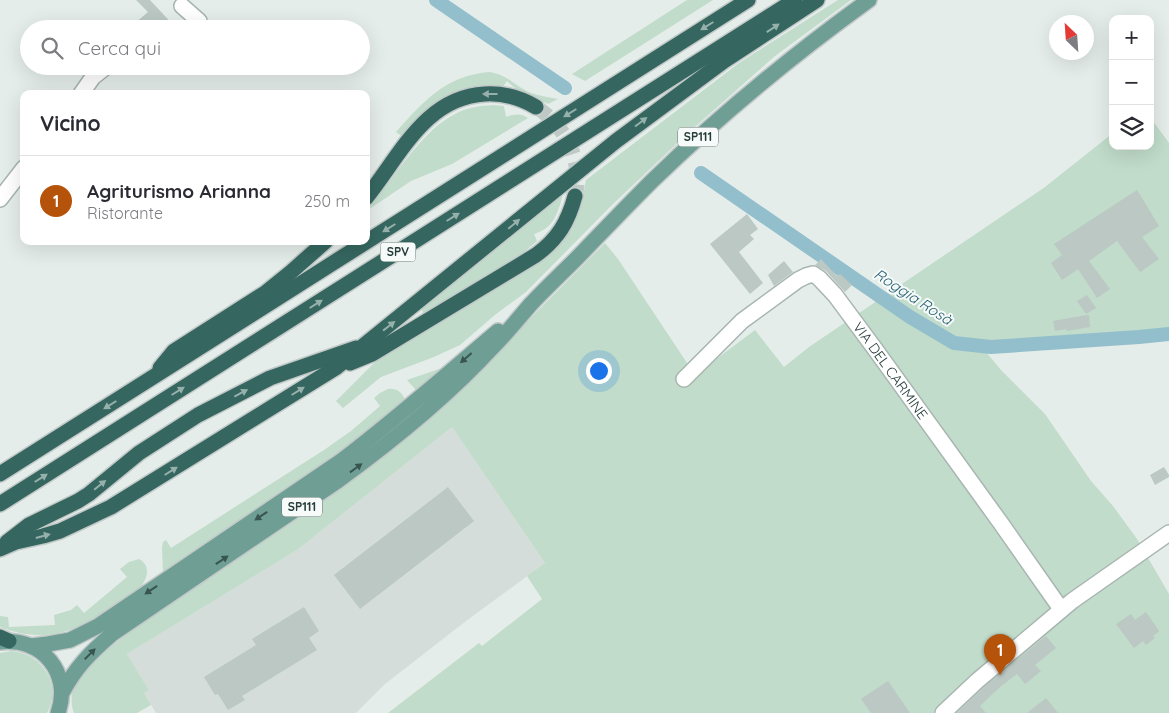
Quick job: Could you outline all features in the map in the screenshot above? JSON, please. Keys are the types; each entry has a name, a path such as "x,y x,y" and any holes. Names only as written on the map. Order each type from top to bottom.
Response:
{"highway":[{"name":"SPV","path":"370,240 748,0"},
{"name":"SPV","path":"0,504 796,0"},
{"path":"0,548 60,531 111,507 337,368 640,122 724,61 817,0"},
{"path":"370,193 419,128 431,115 446,105 466,96 492,94 514,98 536,107"},
{"path":"337,368 372,354 536,256 559,234 568,218 576,196"},
{"path":"152,379 174,351 265,293 321,245"},
{"name":"SPV","path":"0,474 363,245"},
{"path":"0,548 29,525 89,494 138,453 198,415 270,378 366,344"}],"main road":[{"name":"SP111","path":"62,693 78,666 112,634 340,480 407,428 487,354 531,304 652,181 701,135 762,82 869,0"},
{"name":"SP111","path":"31,646 70,640 98,626 318,477 374,435 531,304"},
{"name":"SP111","path":"3,640 24,643 41,652 50,660 56,670 62,693 58,713"}],"street":[{"path":"182,6 198,20"},
{"path":"83,90 96,75"},
{"path":"0,198 20,173"},
{"name":"VIA DEL CARMINE","path":"684,379 742,321 798,280 813,274 835,295 858,326 995,514 1061,610"},
{"path":"943,713 977,681 1072,601 1169,533"}],"shaded area":[{"path":"452,427 545,563 385,684 356,713 156,713 144,693 149,690 127,654 297,550"}],"green space":[{"path":"687,0 713,0 585,81 572,74"},
{"path":"838,0 851,0 775,56 688,133 612,205 526,292 496,314 460,345 381,377 343,408 336,401 372,365 399,342 550,254 572,229 581,207 586,180 739,63"},
{"path":"489,72 501,75 531,93 558,99 548,104 517,90 507,81 502,88 470,89 445,98 424,114 403,137 396,132 436,92 460,79 474,74"},
{"path":"480,106 504,106 506,117 523,115 528,118 452,164 411,181 370,209 425,137 450,117 459,112"},
{"path":"1154,122 1169,143 1169,339 986,350 986,352 1001,370 1045,414 1091,481 1113,506 1137,539 1169,594 1169,713 388,713 479,643 482,646 542,599 527,576 545,563 452,427 297,550 127,654 149,690 144,693 151,705 137,713 74,713 72,695 75,687 84,671 103,652 455,394 605,243 618,259 695,375 755,330 784,367 809,347 1045,187 1109,136 1109,150 1154,150"},
{"path":"562,192 557,213 551,224 534,234 537,241 511,263 424,315 421,308"},
{"path":"445,367 416,390 407,380"},
{"path":"388,389 399,391 405,400 321,467 163,574 163,542 166,540 171,548 324,450 351,431 380,406 374,398"},
{"path":"139,559 147,569 145,580 140,588 89,622 49,635 28,634 0,627 0,616 8,617 9,627 55,625 54,615 71,610 77,605 84,613 127,577 120,569 129,562"},
{"path":"12,651 35,659 50,679 52,696 51,705 47,713 0,713 0,653"}],"building":[{"path":"136,0 150,0 169,20 139,20 148,12"},
{"path":"1137,190 1159,226 1142,237 1159,259 1140,272 1117,241 1089,261 1110,289 1097,298 1078,269 1062,280 1051,263 1062,255 1054,244"},
{"path":"747,214 758,229 750,235 754,239 739,252 763,283 750,294 710,244"},
{"path":"821,259 837,276 840,274 852,285 845,292 826,271 815,265"},
{"path":"784,261 793,272 774,286 768,275"},
{"path":"1087,295 1096,308 1086,314 1077,301"},
{"path":"1089,315 1090,327 1055,331 1053,321"},
{"path":"1164,467 1169,477 1155,485 1150,475"},
{"path":"448,487 474,521 360,609 334,575"},
{"path":"304,607 319,631 309,638 317,650 242,696 245,700 228,710 218,694 215,695 204,677 256,645 252,639"},
{"path":"1146,612 1159,631 1153,636 1155,638 1146,645 1143,641 1134,648 1116,624 1131,614 1135,620"},
{"path":"1046,636 1056,648 1035,665 1041,671 1025,684 1017,674 1001,686 980,706 986,713 957,713 983,688"},
{"path":"888,681 910,713 871,713 861,699"},
{"path":"1046,698 1058,713 1027,713"}],"waterway":[{"name":"Roggia Rosà","path":"436,0 565,88"},
{"name":"Roggia Rosà","path":"701,173 910,317 954,343 991,347 1169,334"}],"tunnel":[{"path":"536,107 556,124 570,146 577,170 575,196"}],"place":[{"name":"Agriturismo Arianna","path":"1000,675"}]}
